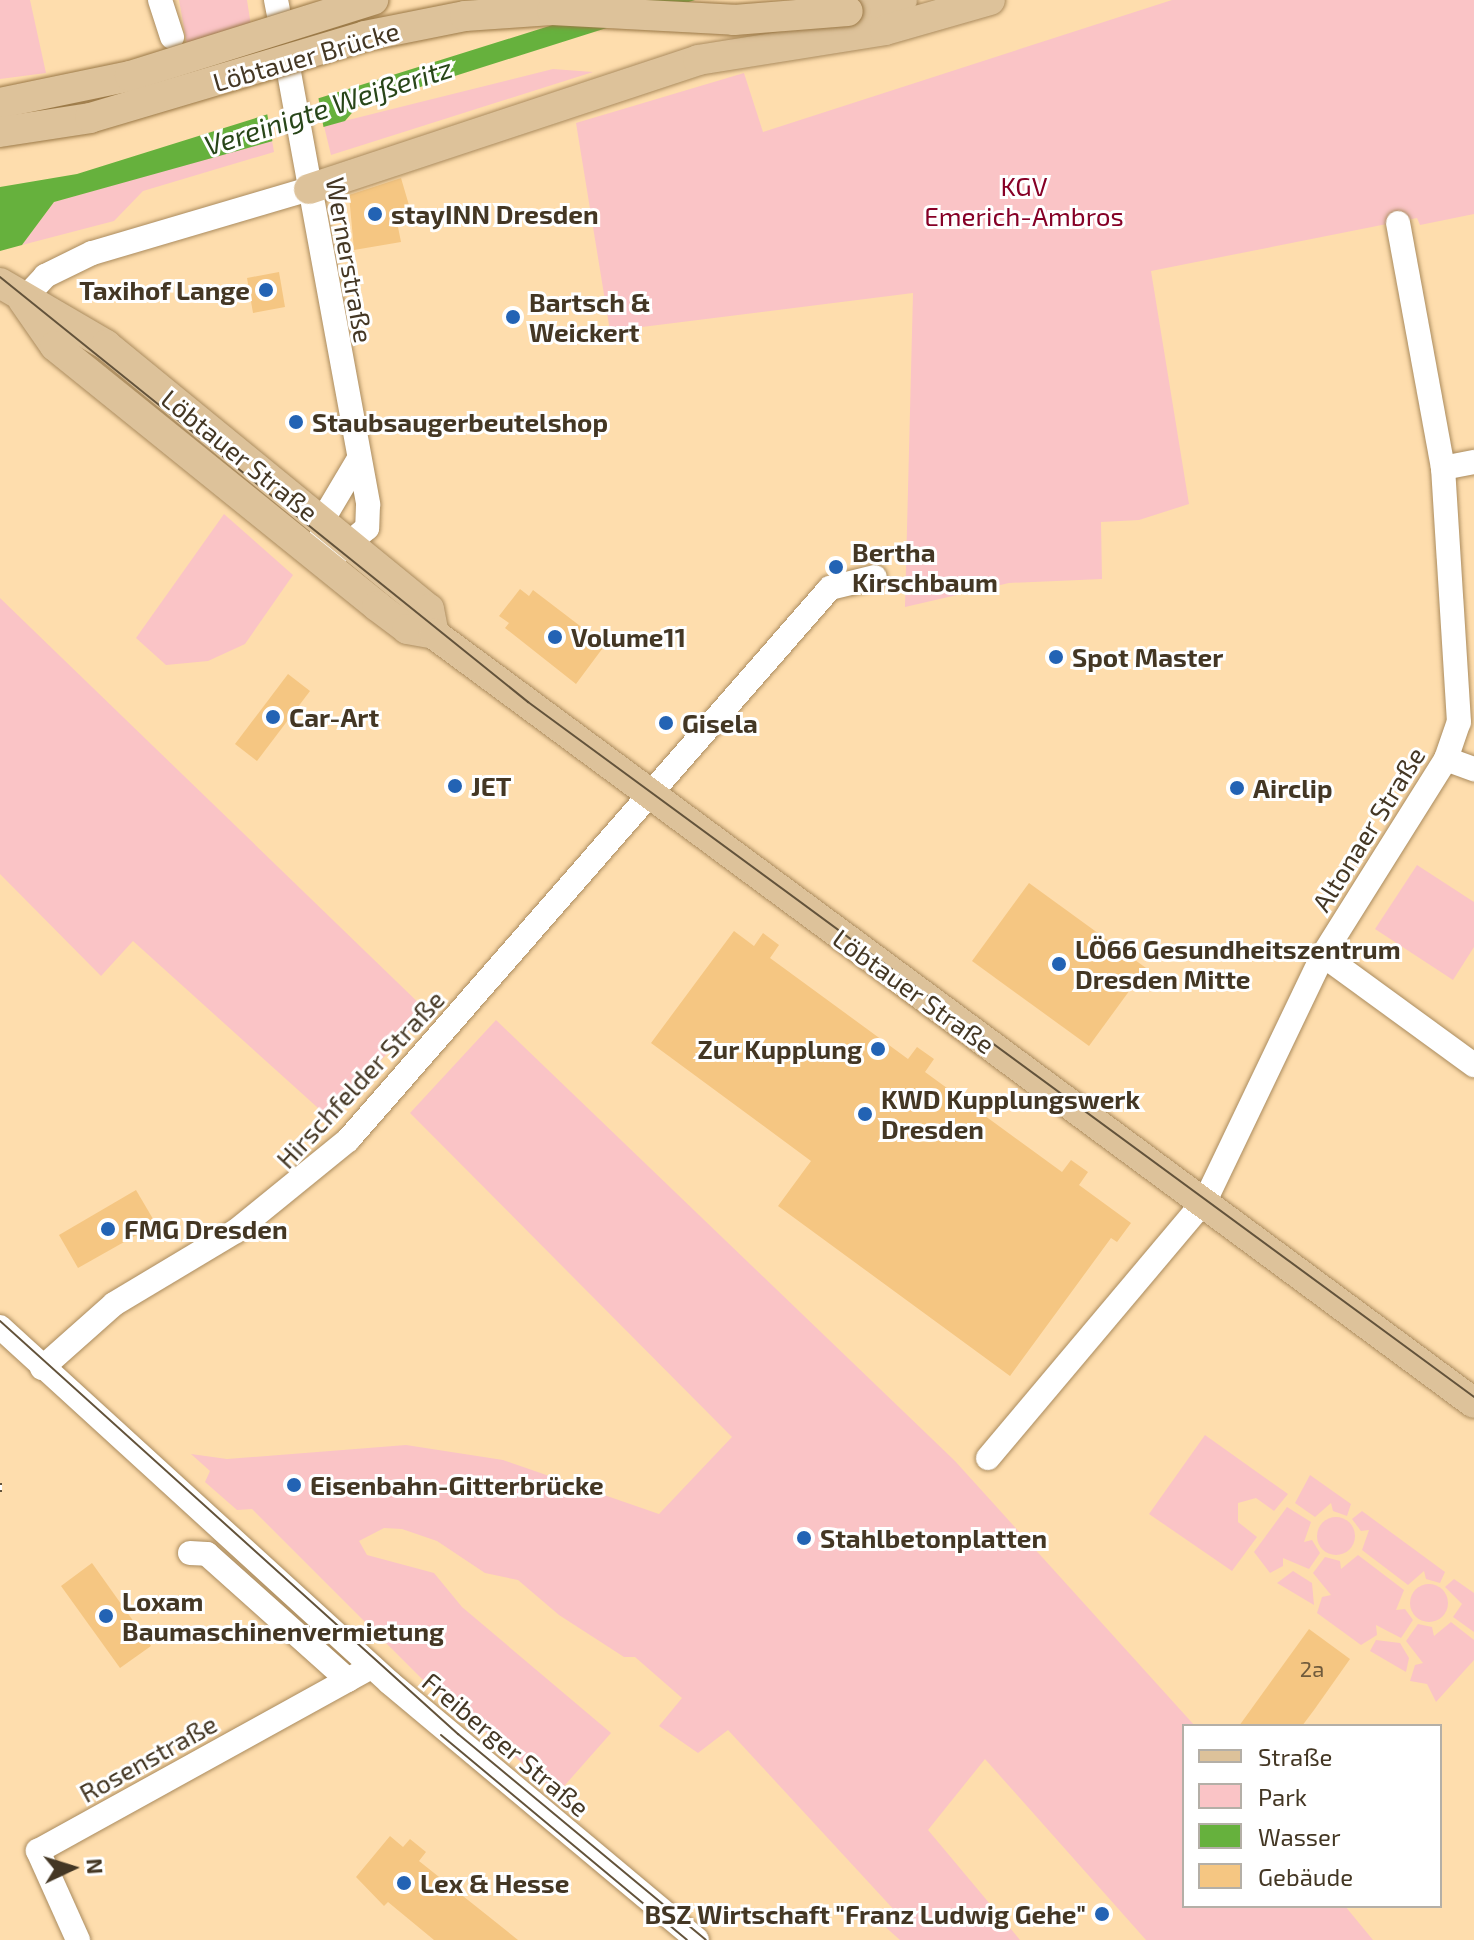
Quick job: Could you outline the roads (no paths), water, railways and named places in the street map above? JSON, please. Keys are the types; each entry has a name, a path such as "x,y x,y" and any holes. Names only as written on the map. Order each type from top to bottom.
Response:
{"main road":[{"name":"Löbtauer Brücke","path":"0,103 130,76 373,0"},
{"name":"Löbtauer Brücke","path":"0,132 90,118 365,36 465,16 552,10 734,20 848,11 902,0"},
{"path":"309,189 698,60 885,30 990,0"},
{"name":"Löbtauer Straße","path":"12,291 73,320 322,521 429,609 434,634"},
{"name":"Löbtauer Straße","path":"12,291 55,346 407,629 434,634 650,797 1474,1403"}],"street":[{"path":"160,0 172,37"},
{"name":"Wernerstraße","path":"288,67 357,462 365,481 367,528 351,546"},
{"path":"12,291 92,253 309,189"},
{"name":"Altonaer Straße","path":"988,1458 1203,1203 1323,955 1446,759 1459,722 1443,468 1398,223"},
{"path":"351,546 322,562 322,521 357,462"},
{"path":"1443,468 1474,462"},
{"name":"Hirschfelder Straße","path":"42,1368 114,1304 294,1190 348,1140 830,588 875,577"},
{"path":"1446,759 1474,769"},
{"path":"1323,955 1474,1065"},
{"name":"Freiberger Straße","path":"0,1327 372,1667 697,1940"},
{"path":"190,1553 207,1554 348,1680"},
{"name":"Rosenstraße","path":"78,1940 38,1851 372,1667"}],"water":[{"name":"Vereinigte Weißeritz","path":"632,0 695,0 357,107 345,121 54,202 22,245 0,251 0,187 77,174"}],"tram line":[{"path":"0,277 528,702 1474,1397"},
{"path":"0,1321 458,1734 706,1940"},
{"path":"441,1735 687,1940"}],"place":[{"name":"stayINN Dresden","path":"375,214"},
{"name":"Taxihof Lange","path":"266,290"},
{"name":"Bartsch & Weickert","path":"513,317"},
{"name":"Staubsaugerbeutelshop","path":"296,422"},
{"name":"Bertha Kirschbaum","path":"836,567"},
{"name":"Volume11","path":"555,637"},
{"name":"Spot Master","path":"1056,657"},
{"name":"Car-Art","path":"273,717"},
{"name":"Gisela","path":"666,723"},
{"name":"JET","path":"455,786"},
{"name":"Airclip","path":"1237,788"},
{"name":"LÖ66 Gesundheitszentrum Dresden Mitte","path":"1059,964"},
{"name":"Zur Kupplung","path":"878,1049"},
{"name":"KWD Kupplungswerk Dresden","path":"865,1114"},
{"name":"FMG Dresden","path":"108,1229"},
{"name":"Eisenbahn-Gitterbrücke","path":"294,1485"},
{"name":"Stahlbetonplatten","path":"804,1538"},
{"name":"Loxam Baumaschinenvermietung","path":"106,1616"},
{"name":"Lex & Hesse","path":"404,1883"},
{"name":"BSZ Wirtschaft \"Franz Ludwig Gehe\"","path":"1102,1914"}],"park label":[{"name":"KGV Emerich-Ambros","path":"1024,201"}]}
